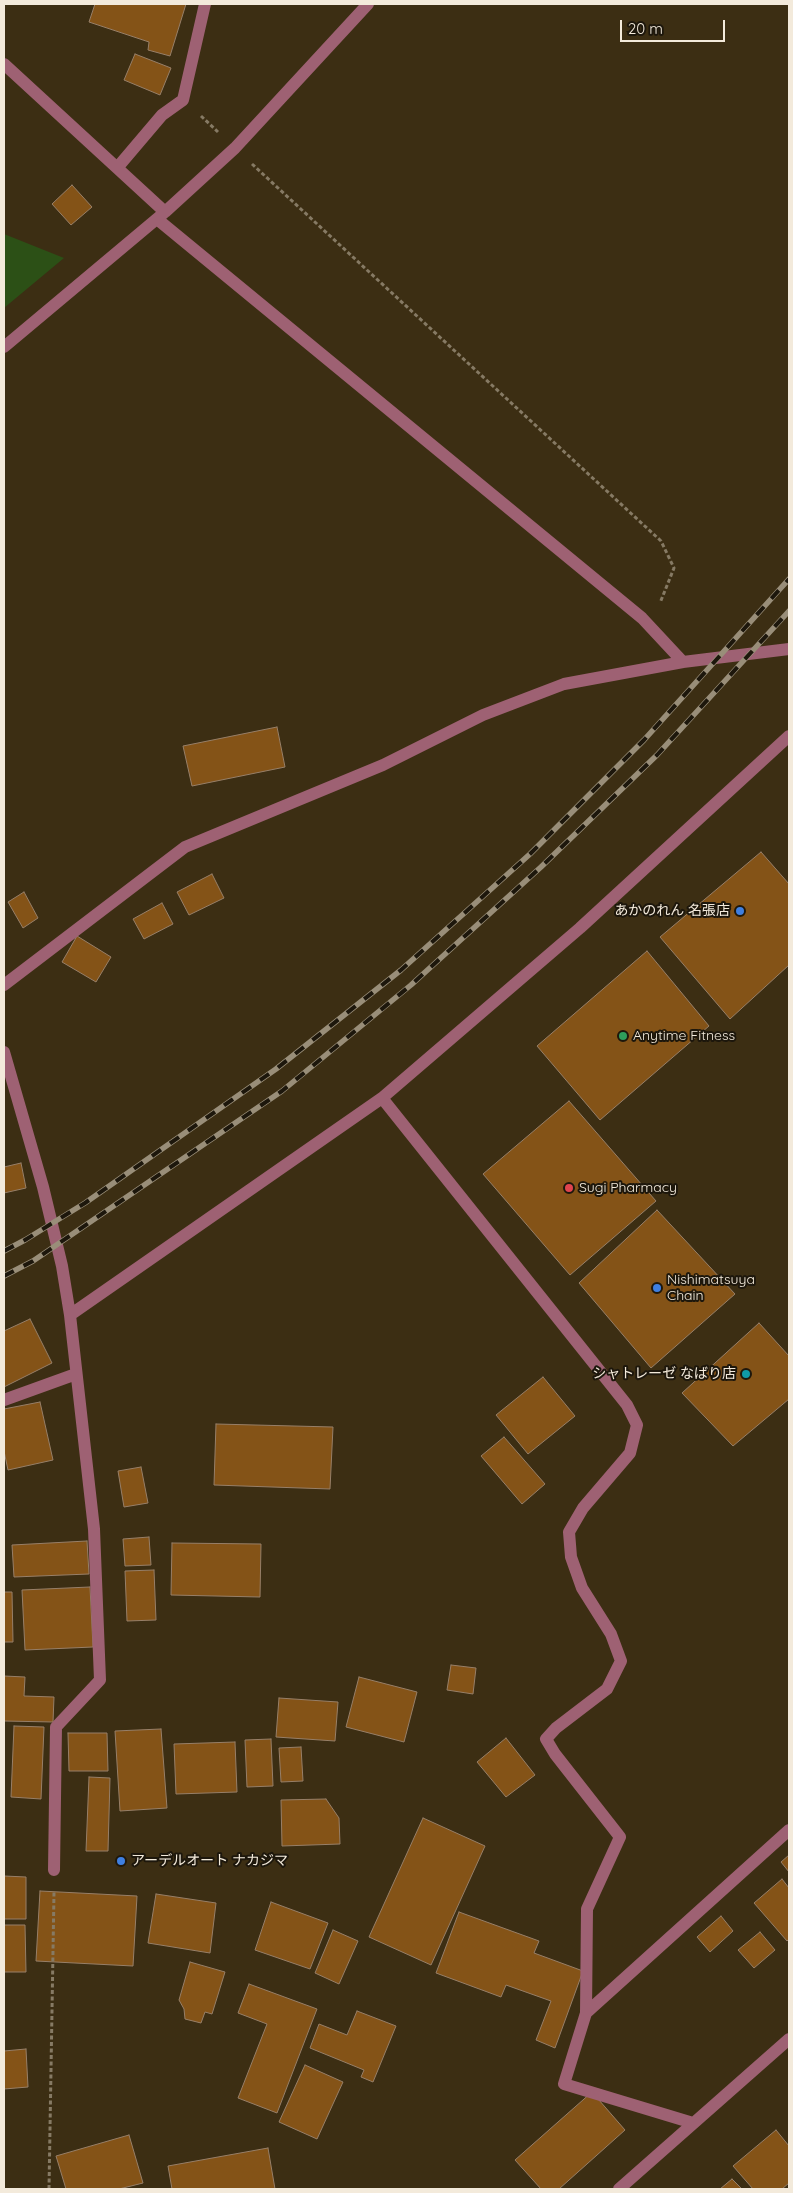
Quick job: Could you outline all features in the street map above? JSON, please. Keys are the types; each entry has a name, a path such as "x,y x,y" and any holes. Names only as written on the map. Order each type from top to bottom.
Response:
{"street":[{"path":"117,168 162,114 184,100 205,4"},
{"path":"4,347 161,215 235,148 368,4"},
{"path":"4,64 117,168 161,215 650,626 683,662"},
{"path":"4,985 185,847 383,766 483,715 564,684 683,662 789,649"},
{"path":"70,1315 382,1098 580,928 789,736"},
{"path":"4,1052 43,1187 62,1266 70,1315 94,1529 100,1680 56,1727 54,1870"},
{"path":"382,1098 627,1405 637,1425 630,1453 583,1508 569,1532 571,1557 582,1588 611,1634 621,1661 607,1689 556,1728 546,1739 555,1754 620,1837 587,1909 586,2013 564,2084 693,2123"},
{"path":"4,1400 76,1374"},
{"path":"586,2013 789,1830"},
{"path":"619,2189 789,2039"}],"path":[{"path":"184,100 661,541 674,568 650,626"},
{"path":"49,2189 54,1870"}],"green space":[{"path":"4,234 64,258 4,308"}],"building":[{"path":"95,4 186,4 170,56 148,50 149,42 89,22"},
{"path":"135,54 171,68 160,95 124,80"},
{"path":"72,185 92,207 71,225 52,204"},
{"path":"277,727 285,767 192,786 183,746"},
{"name":"あかのれん 名張店","path":"761,852 789,884 789,965 730,1019 660,937"},
{"path":"212,874 224,898 189,915 177,892"},
{"path":"24,892 38,918 23,928 8,902"},
{"path":"162,903 173,924 144,939 133,919"},
{"path":"77,936 111,957 96,982 62,962"},
{"name":"Anytime Fitness","path":"647,951 709,1026 600,1120 537,1046"},
{"name":"Sugi Pharmacy","path":"569,1101 656,1201 570,1275 483,1174"},
{"path":"21,1163 26,1188 4,1193 4,1167"},
{"name":"Nishimatsuya Chain","path":"657,1210 735,1294 651,1368 579,1283"},
{"path":"30,1319 52,1363 4,1387 4,1331"},
{"name":"シャトレーゼ なばり店","path":"759,1323 789,1356 789,1399 733,1446 682,1393"},
{"path":"543,1377 575,1416 528,1454 496,1415"},
{"path":"40,1402 53,1460 8,1470 4,1451 4,1409"},
{"path":"216,1424 333,1427 330,1489 214,1485"},
{"path":"504,1437 545,1484 522,1504 481,1456"},
{"path":"141,1467 148,1503 124,1507 118,1471"},
{"path":"149,1537 151,1565 125,1566 123,1539"},
{"path":"87,1541 89,1574 14,1577 12,1545"},
{"path":"172,1543 261,1544 260,1597 171,1595"},
{"path":"154,1570 156,1620 127,1621 125,1571"},
{"path":"90,1587 93,1647 25,1650 22,1590"},
{"path":"4,1592 12,1592 13,1642 4,1642"},
{"path":"451,1665 476,1668 473,1694 447,1690"},
{"path":"4,1676 25,1677 24,1696 54,1697 53,1722 4,1721"},
{"path":"359,1677 417,1692 404,1742 346,1727"},
{"path":"279,1698 338,1702 335,1741 276,1737"},
{"path":"14,1726 44,1727 41,1799 11,1797"},
{"path":"161,1729 167,1808 120,1811 115,1731"},
{"path":"68,1733 107,1733 108,1771 69,1771"},
{"path":"506,1738 535,1775 506,1797 477,1762"},
{"path":"271,1739 273,1786 247,1787 245,1740"},
{"path":"235,1742 237,1792 176,1794 174,1744"},
{"path":"301,1747 303,1781 281,1782 279,1748"},
{"path":"89,1777 110,1778 108,1851 86,1851"},
{"path":"326,1799 339,1818 340,1844 282,1846 281,1800"},
{"path":"423,1818 485,1846 431,1965 369,1937"},
{"path":"789,1855 789,1872 781,1862"},
{"path":"4,1876 26,1877 26,1919 4,1919"},
{"path":"782,1879 789,1888 789,1939 787,1941 754,1903"},
{"path":"40,1891 137,1896 133,1966 36,1961"},
{"path":"156,1894 216,1903 210,1953 148,1943"},
{"path":"271,1902 328,1923 310,1969 255,1950"},
{"path":"459,1912 539,1941 534,1953 583,1971 555,2048 536,2040 551,2001 506,1985 501,1997 436,1973"},
{"path":"721,1916 733,1931 710,1952 697,1937"},
{"path":"4,1925 25,1925 26,1972 4,1972"},
{"path":"333,1930 358,1941 339,1984 315,1973"},
{"path":"760,1932 775,1950 754,1968 738,1950"},
{"path":"190,1962 225,1972 212,2014 205,2012 201,2023 185,2019 184,2009 179,2000"},
{"path":"249,1984 317,2009 277,2113 238,2098 267,2024 238,2013"},
{"path":"357,2011 396,2026 373,2082 361,2077 364,2070 310,2048 319,2024 347,2035"},
{"path":"26,2049 28,2087 4,2089 4,2051"},
{"path":"305,2065 343,2082 317,2139 279,2122"},
{"path":"592,2092 625,2130 559,2189 541,2189 515,2160"},
{"path":"776,2130 789,2146 789,2183 782,2189 753,2189 733,2166"},
{"path":"129,2135 143,2183 119,2189 66,2189 56,2156"},
{"path":"268,2148 275,2189 172,2189 168,2166"},
{"path":"732,2179 742,2189 720,2189"}],"railway":[{"path":"4,1251 85,1203 276,1069 401,970 530,854 644,740 789,579"},
{"path":"4,1276 33,1261 282,1091 411,985 541,867 657,755 789,611"}],"place":[{"name":"あかのれん 名張店","path":"740,911"},
{"name":"Anytime Fitness","path":"623,1036"},
{"name":"Sugi Pharmacy","path":"569,1188"},
{"name":"Nishimatsuya Chain","path":"657,1288"},
{"name":"シャトレーゼ なばり店","path":"746,1374"},
{"name":"アーデルオート ナカジマ","path":"121,1861"}]}
